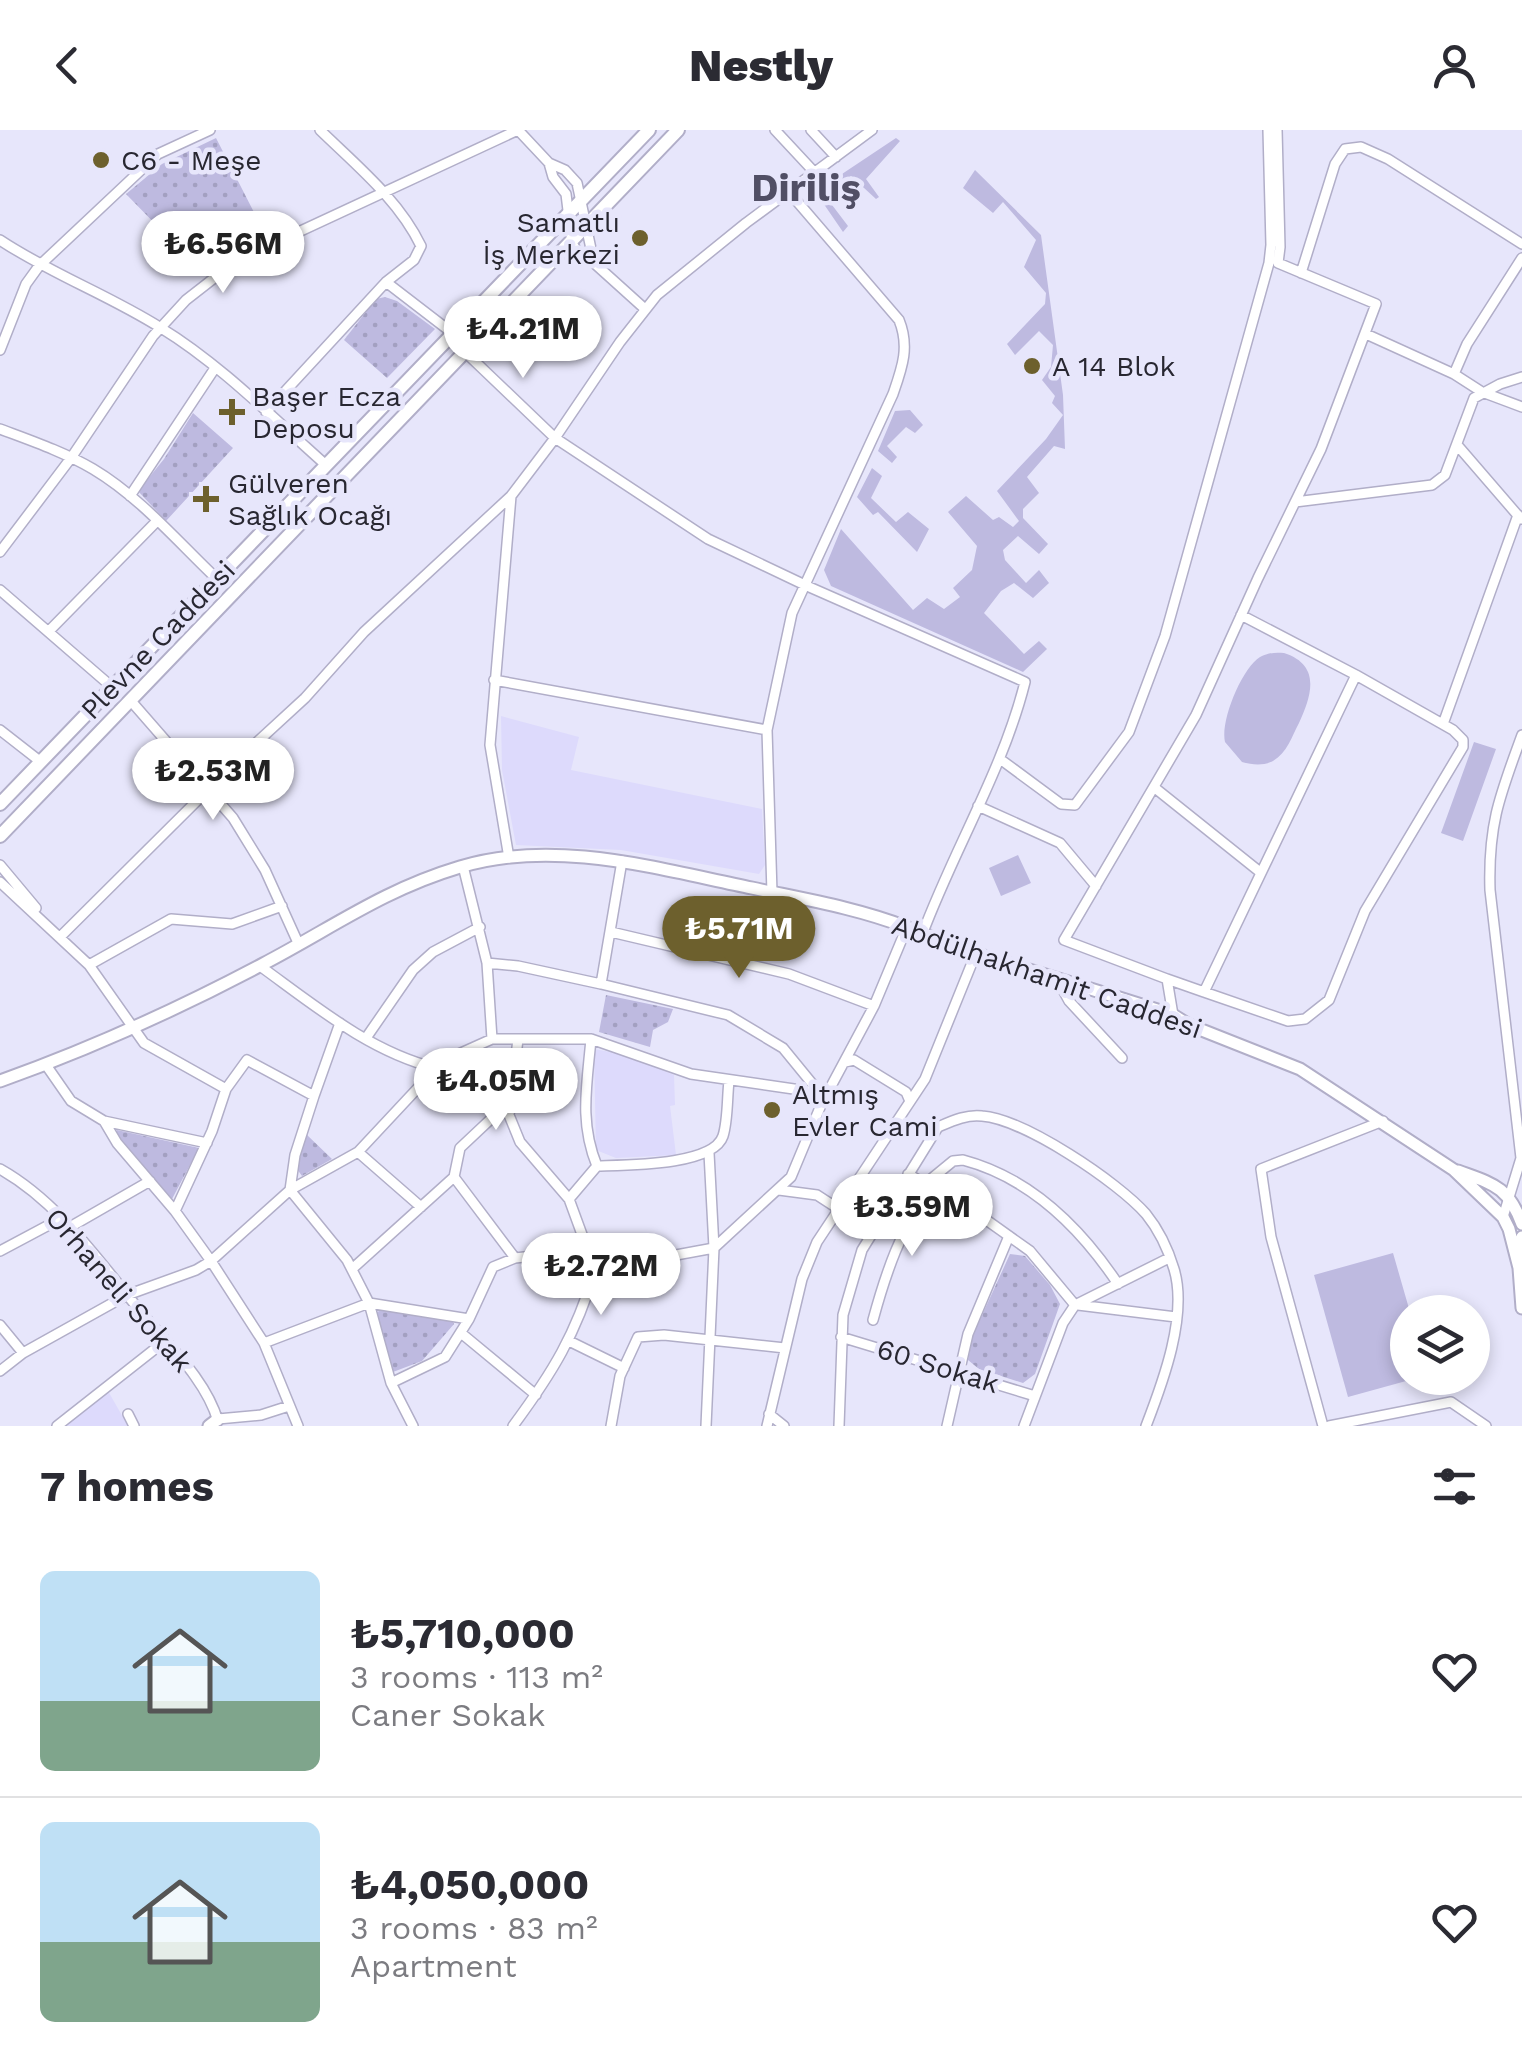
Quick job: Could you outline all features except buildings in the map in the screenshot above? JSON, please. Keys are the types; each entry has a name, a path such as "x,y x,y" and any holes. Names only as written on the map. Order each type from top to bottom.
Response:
{"main road":[{"name":"Plevne Caddesi","path":"0,804 649,130"},
{"name":"Plevne Caddesi","path":"0,836 678,130"},
{"name":"Abdülhakhamit Caddesi","path":"0,1082 134,1027 260,966 398,889 463,866 508,858 551,856 622,861 772,892 908,927 922,935 1172,1015 1300,1070 1454,1170 1514,1224"},
{"name":"Abdülhakhamit Caddesi","path":"1454,1170 1499,1186 1510,1197"},
{"path":"1510,1197 1522,1308"},
{"path":"1519,1268 1522,1237"}],"street":[{"path":"0,350 26,284 39,266 158,154 210,130"},
{"path":"266,412 386,282 414,260 422,246 410,224 382,191 320,130"},
{"path":"0,552 161,328 186,300 236,260 518,130 550,163 565,170 578,183 594,263"},
{"path":"775,130 816,174"},
{"path":"811,130 836,157"},
{"path":"60,937 304,698 364,632 512,496 658,294 872,130"},
{"path":"1000,759 1062,804 1075,805 1129,732 1166,636 1269,263 1268,130"},
{"path":"1241,615 1356,675 1443,724 1463,740 1463,747 1365,911 1329,1000 1306,1019 1288,1021 1064,940 1196,715 1241,615 1321,449 1376,304 1278,263 1277,130"},
{"path":"1301,273 1335,164 1345,150 1361,148 1388,159 1522,244"},
{"path":"550,163 553,177 566,194 572,240 580,256 594,263 645,309"},
{"path":"772,892 767,730 792,613 892,394 904,363 906,337 899,320 788,192"},
{"path":"0,240 39,266 161,328 215,368 326,465"},
{"path":"1454,374 1466,344 1522,258"},
{"path":"386,282 452,332"},
{"path":"1366,334 1522,408"},
{"path":"464,352 555,438 708,539 1025,682 1000,759 945,874 922,935"},
{"path":"130,496 215,368"},
{"path":"1295,502 1432,485 1446,475 1470,406 1482,392 1522,377"},
{"path":"0,429 94,470 130,496 216,578"},
{"path":"1443,724 1520,518 1458,446"},
{"path":"508,858 490,745 512,496"},
{"path":"48,631 156,522"},
{"path":"0,590 112,687"},
{"path":"1204,992 1356,675"},
{"path":"494,680 767,730"},
{"path":"131,700 233,818 266,870 300,945"},
{"path":"0,730 40,762"},
{"path":"1514,1224 1510,1197 1521,1158 1490,890 1489,850 1498,800 1522,734"},
{"path":"1155,788 1260,872"},
{"path":"978,806 1060,843 1096,886"},
{"path":"602,984 622,861"},
{"path":"0,865 60,937"},
{"path":"463,866 487,963 492,1039"},
{"path":"0,882 89,965 144,1043 226,1089"},
{"path":"89,965 171,919 232,924 282,906"},
{"path":"366,1038 413,970 433,952 480,927"},
{"path":"595,1270 714,1248 791,1177 823,1092 874,1006 908,927"},
{"path":"611,932 789,974 874,1006"},
{"path":"767,1426 802,1280 817,1242 925,1078 976,953"},
{"path":"487,963 602,984 728,1015 782,1048 823,1092"},
{"path":"260,966 340,1023 406,1060 436,1068"},
{"path":"1056,976 1069,1001 1122,1058"},
{"path":"1167,979 1172,1015"},
{"path":"340,1023 295,1155 290,1190 352,1269 369,1303 390,1383 413,1426"},
{"path":"0,1371 22,1353 127,1295 196,1270 211,1260 290,1190 358,1152 443,1061 492,1039 591,1039 691,1074 823,1092"},
{"path":"514,1426 553,1373 580,1319 595,1270 569,1198 520,1142 509,1115 518,1039"},
{"path":"591,1039 584,1112 586,1139 597,1166"},
{"path":"175,1211 207,1143 226,1089 247,1060 314,1096"},
{"path":"842,1064 854,1060 906,1092 909,1099"},
{"path":"46,1065 71,1101 104,1121 207,1143"},
{"path":"569,1198 597,1166 709,1153 722,1139 728,1081"},
{"path":"352,1269 454,1177 460,1148 511,1100"},
{"path":"839,1426 840,1337 846,1301 865,1242 938,1127 958,1118 982,1116 1015,1125 1059,1148 1121,1190 1162,1236 1175,1272 1176,1317 1165,1376 1146,1426"},
{"path":"104,1121 117,1143 211,1260 264,1343 298,1426"},
{"path":"1383,1121 1261,1169 1271,1237 1326,1426 1451,1402 1486,1426"},
{"path":"358,1152 421,1207"},
{"path":"706,1426 714,1248 709,1153"},
{"path":"873,1320 889,1262 911,1214 928,1186 952,1161 964,1160 1038,1193 1096,1252 1118,1284"},
{"name":"Orhaneli Sokak","path":"0,1169 70,1227 200,1384 215,1424"},
{"path":"908,1174 1030,1251 1075,1305 1176,1317"},
{"path":"454,1177 515,1258"},
{"path":"70,1227 150,1181"},
{"path":"779,1190 818,1195 837,1208"},
{"path":"0,1252 62,1218"},
{"path":"946,1426 968,1334 1009,1236"},
{"path":"390,1383 445,1358 469,1319 493,1267 515,1258 586,1250"},
{"path":"1024,1426 1064,1322 1075,1305 1170,1258"},
{"path":"264,1343 369,1303 469,1319"},
{"path":"0,1325 22,1353"},
{"path":"461,1332 536,1396"},
{"path":"611,1426 624,1368 638,1337 711,1339 785,1348"},
{"name":"60 Sokak","path":"840,1337 1035,1396"},
{"path":"57,1426 165,1341"},
{"path":"569,1341 624,1368"},
{"path":"215,1424 289,1406"},
{"path":"128,1414 134,1426"},
{"path":"769,1414 784,1426"}],"shaded area":[{"path":"216,138 265,234 204,274 126,194 162,164"},
{"path":"896,138 900,141 866,179 879,197 876,199 851,176 826,197 848,226 843,232 819,197 821,188"},
{"path":"975,170 1041,235 1063,395 1065,449 1054,446 1027,477 1039,493 1023,509 1023,518 1048,544 1039,554 1018,536 1003,550 1005,560 1026,583 1039,570 1049,583 1033,598 1014,583 1001,591 984,613 1024,654 1039,641 1047,649 1023,672 831,586 824,570 841,529 913,610 927,598 944,609 960,597 953,588 972,570 977,546 948,512 966,496 993,520 999,517 1013,527 1019,521 997,491 1063,415 1052,403 1055,396 1042,380 1051,367 1053,345 1039,331 1015,355 1007,344 1045,304 1046,293 1024,267 1036,240 1003,202 993,213 963,188"},
{"path":"376,299 397,301 435,329 387,378 344,340"},
{"path":"910,410 923,425 915,433 906,427 887,446 897,457 892,463 878,451 895,411"},
{"path":"193,413 233,448 166,521 138,491"},
{"path":"872,468 882,476 871,498 896,522 908,512 929,529 917,552 878,512 873,515 857,497"},
{"path":"1272,653 1296,658 1308,673 1310,692 1304,712 1278,758 1262,764 1242,762 1225,742 1226,721 1234,696 1253,663"},
{"path":"501,716 579,737 571,770 762,809 765,865 759,874 621,850 516,845 502,770"},
{"path":"1474,742 1496,749 1463,841 1441,833"},
{"path":"1018,855 1031,883 1001,896 989,868"},
{"path":"606,995 673,1009 668,1022 653,1030 650,1047 599,1032"},
{"path":"594,1049 627,1055 674,1075 675,1105 670,1106 676,1155 616,1158 596,1150"},
{"path":"117,1130 199,1148 172,1199 116,1133"},
{"path":"306,1134 332,1159 302,1176 297,1169"},
{"path":"1393,1253 1405,1295 1390,1295 1390,1385 1348,1397 1314,1275"},
{"path":"1010,1254 1025,1256 1050,1285 1060,1304 1035,1374 1023,1383 979,1369 968,1360 973,1335"},
{"path":"384,1309 452,1319 454,1324 422,1361 393,1372 377,1312"},
{"path":"108,1391 128,1426 63,1426"}],"place":[{"name":"C6 - Meşe","path":"101,160"},
{"name":"Samatlı İş Merkezi","path":"640,238"},
{"name":"A 14 Blok","path":"1032,366"},
{"name":"Başer Ecza Deposu","path":"232,412"},
{"name":"Gülveren Sağlık Ocağı","path":"206,499"},
{"name":"Altmış Evler Cami","path":"772,1110"}],"district":[{"name":"Diriliş","path":"806,188"}]}
